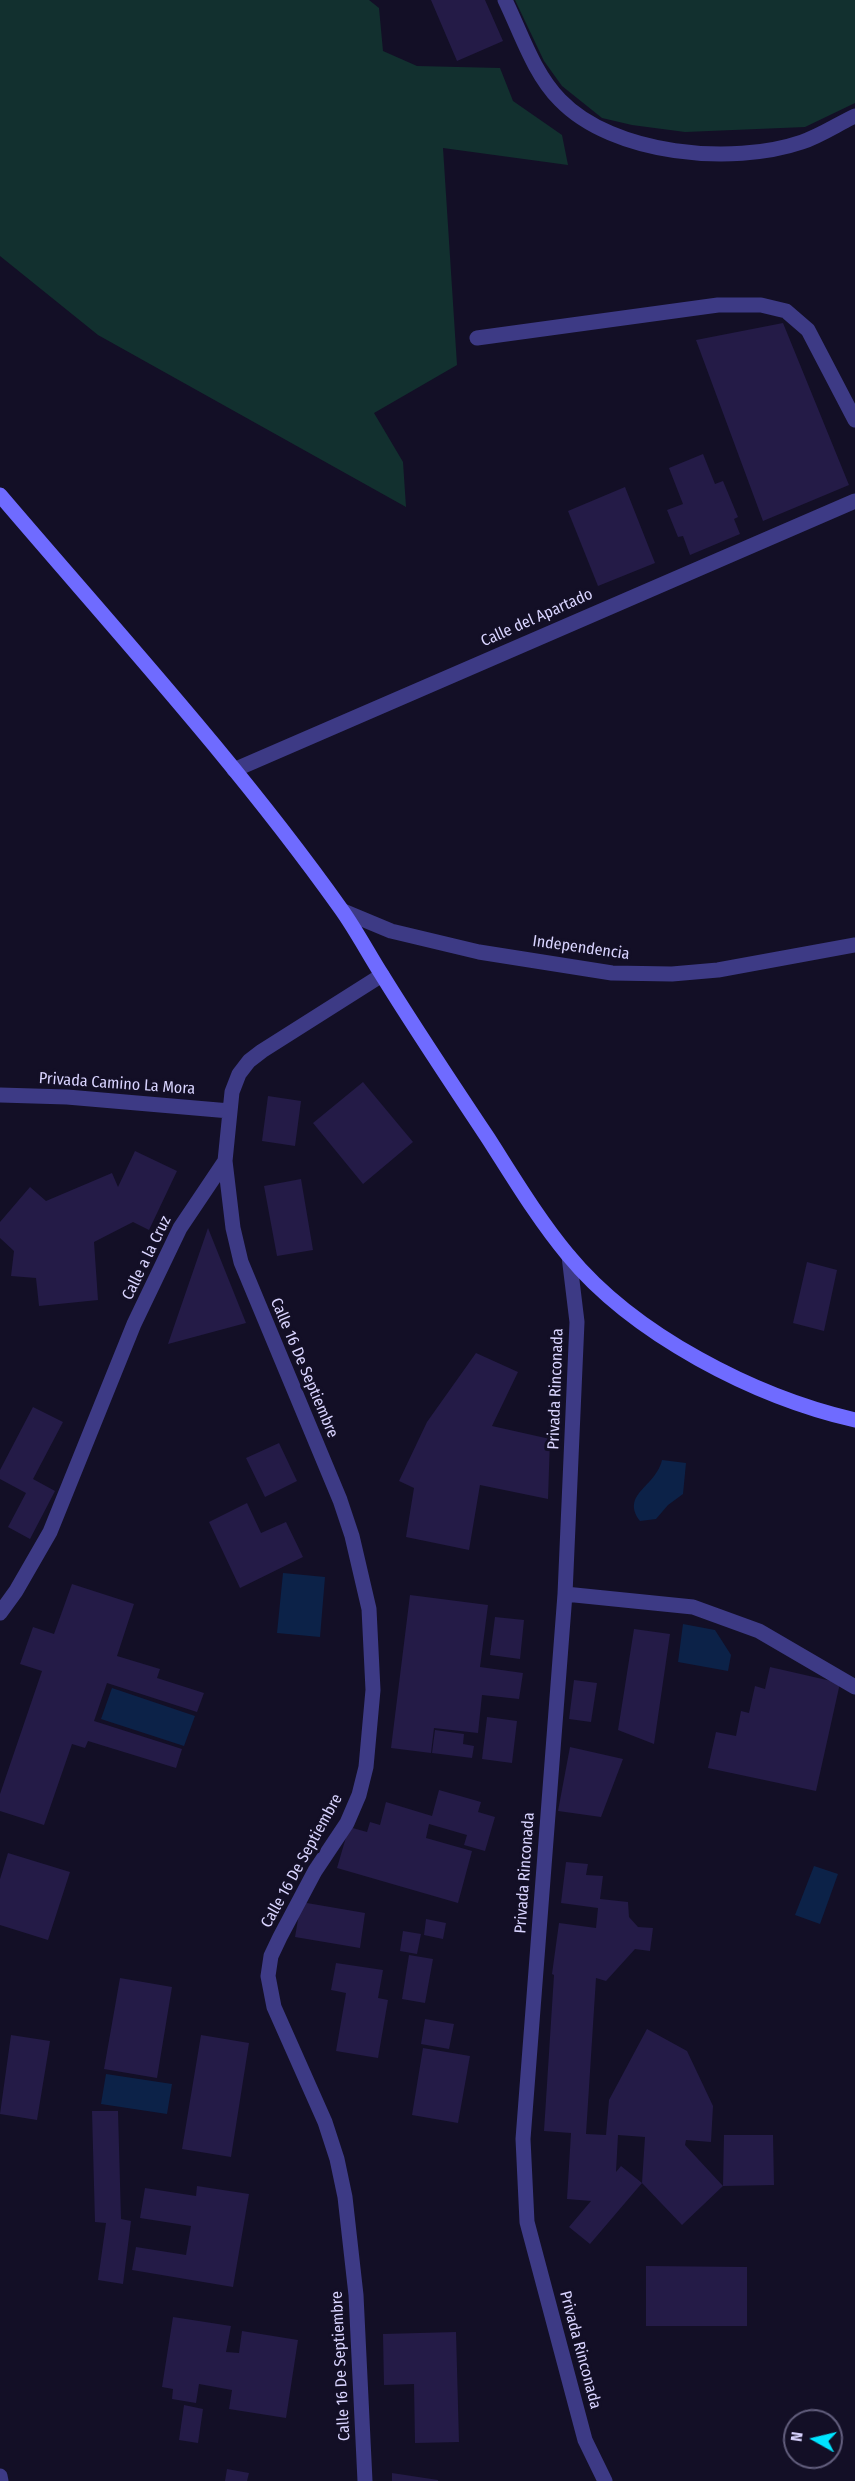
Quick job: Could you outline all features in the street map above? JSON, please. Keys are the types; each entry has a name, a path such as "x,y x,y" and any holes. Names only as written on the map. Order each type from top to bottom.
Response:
{"main road":[{"path":"0,495 234,770 343,911 536,1212 569,1256 612,1297 679,1347 728,1374 780,1397 855,1420"}],"street":[{"path":"505,0 534,62 559,99 575,115 599,130 626,141 686,152 743,154 802,142 855,116"},
{"path":"477,338 718,305 761,305 786,311 808,330 855,420"},
{"name":"Calle del Apartado","path":"234,770 855,501"},
{"name":"Independencia","path":"343,911 391,931 479,952 612,973 672,974 718,970 855,945"},
{"name":"Calle a la Cruz","path":"0,1613 16,1591 50,1532 134,1324 180,1228 225,1161 232,1092 240,1074 249,1061 382,975"},
{"name":"Privada Camino La Mora","path":"0,1095 67,1097 230,1111"},
{"name":"Calle 16 De Septiembre","path":"225,1161 233,1228 241,1262 340,1500 352,1536 369,1610 373,1690 369,1749 359,1795 347,1823 315,1871 280,1937 272,1956 268,1976 274,2007 325,2122 337,2159 345,2197 356,2295 365,2481"},
{"name":"Privada Rinconada","path":"569,1256 577,1322 565,1594 523,2139 528,2222 585,2440 605,2481"},
{"path":"565,1594 693,1606 759,1631 855,1687"},
{"path":"0,2476 1,2481"}],"green space":[{"path":"0,0 369,0 379,8 383,51 417,66 500,68 513,101 562,135 568,165 443,148 457,365 374,413 403,462 406,507 98,335 0,256"},
{"path":"515,0 855,0 855,103 805,127 685,132 632,125 602,118 562,86 544,61"}],"water":[{"path":"662,1460 686,1463 683,1494 668,1505 656,1519 640,1521 634,1504 641,1490 659,1469"},
{"path":"283,1573 325,1577 320,1637 277,1633"},
{"path":"683,1624 715,1630 731,1655 728,1671 678,1662"},
{"path":"112,1688 195,1716 184,1746 101,1719"},
{"path":"814,1866 838,1874 820,1924 795,1915"},
{"path":"106,2074 172,2084 167,2114 101,2104"}],"building":[{"path":"431,0 485,0 503,41 457,61"},
{"path":"783,323 849,485 763,521 696,340"},
{"path":"703,454 715,484 723,481 738,517 734,519 740,534 690,555 683,536 678,537 667,510 683,504 669,468"},
{"path":"625,487 655,563 598,586 568,511"},
{"path":"363,1082 413,1142 363,1184 313,1123"},
{"path":"268,1096 301,1101 295,1146 262,1141"},
{"path":"135,1151 177,1171 149,1230 133,1222 94,1242 98,1300 39,1306 36,1278 11,1276 14,1251 0,1238 0,1222 30,1187 46,1201 112,1173 118,1187"},
{"path":"301,1179 313,1250 277,1256 264,1186"},
{"path":"208,1228 246,1323 168,1344"},
{"path":"807,1262 837,1270 824,1331 793,1323"},
{"path":"476,1353 518,1372 492,1426 550,1439 548,1499 480,1485 469,1550 406,1537 414,1488 399,1481 427,1422"},
{"path":"33,1407 63,1422 33,1479 55,1491 30,1539 8,1527 26,1493 0,1479 0,1470"},
{"path":"279,1443 297,1481 265,1497 246,1458"},
{"path":"247,1503 261,1533 286,1522 303,1557 240,1588 209,1522"},
{"path":"72,1584 134,1604 117,1656 160,1669 157,1678 204,1693 197,1712 107,1683 94,1721 182,1749 176,1768 88,1741 85,1748 72,1744 44,1825 0,1811 0,1794 42,1671 20,1664 33,1627 54,1634"},
{"path":"410,1595 488,1605 480,1667 523,1673 519,1699 482,1695 478,1733 434,1728 431,1753 391,1748"},
{"path":"495,1617 524,1620 520,1659 490,1655"},
{"path":"634,1629 670,1634 654,1744 618,1730"},
{"path":"770,1667 840,1683 816,1791 708,1768 716,1732 736,1736 741,1711 749,1713 755,1686 765,1689"},
{"path":"574,1680 597,1683 591,1722 569,1719"},
{"path":"487,1717 517,1721 512,1763 482,1759"},
{"path":"435,1730 464,1734 463,1744 474,1746 472,1758 432,1753"},
{"path":"570,1747 623,1759 601,1817 558,1811"},
{"path":"439,1790 481,1802 478,1812 495,1817 485,1851 464,1845 467,1835 429,1824 426,1838 472,1851 458,1903 337,1868 349,1827 367,1832 370,1822 380,1825 386,1802 432,1816"},
{"path":"8,1853 70,1872 48,1940 0,1925 0,1879"},
{"path":"566,1862 588,1864 586,1875 603,1876 600,1899 628,1902 629,1917 638,1927 653,1928 650,1951 635,1949 606,1981 596,1978 586,2134 606,2135 609,2100 647,2029 687,2051 713,2106 711,2142 686,2140 685,2145 723,2186 682,2225 642,2183 590,2244 569,2227 591,2201 567,2199 571,2133 544,2131 554,1975 552,1974 559,1923 596,1928 598,1908 561,1903","holes":["618,2135 645,2137 642,2183 621,2166 616,2172"]},
{"path":"301,1902 365,1913 360,1948 295,1937"},
{"path":"426,1919 446,1923 443,1939 424,1935"},
{"path":"403,1931 421,1934 417,1954 400,1951"},
{"path":"409,1955 433,1959 425,2003 402,1999"},
{"path":"336,1963 383,1970 378,1998 388,2000 378,2058 336,2051 346,1993 331,1990"},
{"path":"120,1978 172,1987 157,2078 104,2069"},
{"path":"425,2019 454,2024 449,2049 421,2044"},
{"path":"11,2035 50,2041 37,2120 0,2114"},
{"path":"201,2035 249,2043 231,2157 182,2149"},
{"path":"423,2048 470,2056 458,2123 412,2115"},
{"path":"92,2111 118,2111 121,2219 131,2221 123,2284 98,2280 106,2223 95,2222"},
{"path":"724,2135 773,2135 774,2185 723,2186"},
{"path":"197,2186 249,2194 233,2287 132,2270 136,2247 186,2255 191,2226 140,2218 145,2188 196,2196"},
{"path":"646,2266 747,2267 747,2326 646,2326"},
{"path":"173,2317 231,2326 226,2352 239,2353 242,2331 298,2340 286,2418 229,2409 232,2390 199,2384 196,2403 172,2399 173,2389 162,2387"},
{"path":"456,2332 459,2442 415,2443 414,2384 384,2385 383,2334"},
{"path":"184,2405 203,2409 198,2443 179,2440"},
{"path":"227,2469 249,2473 247,2481 225,2481"},
{"path":"392,2473 438,2480 438,2481 392,2481"}]}
